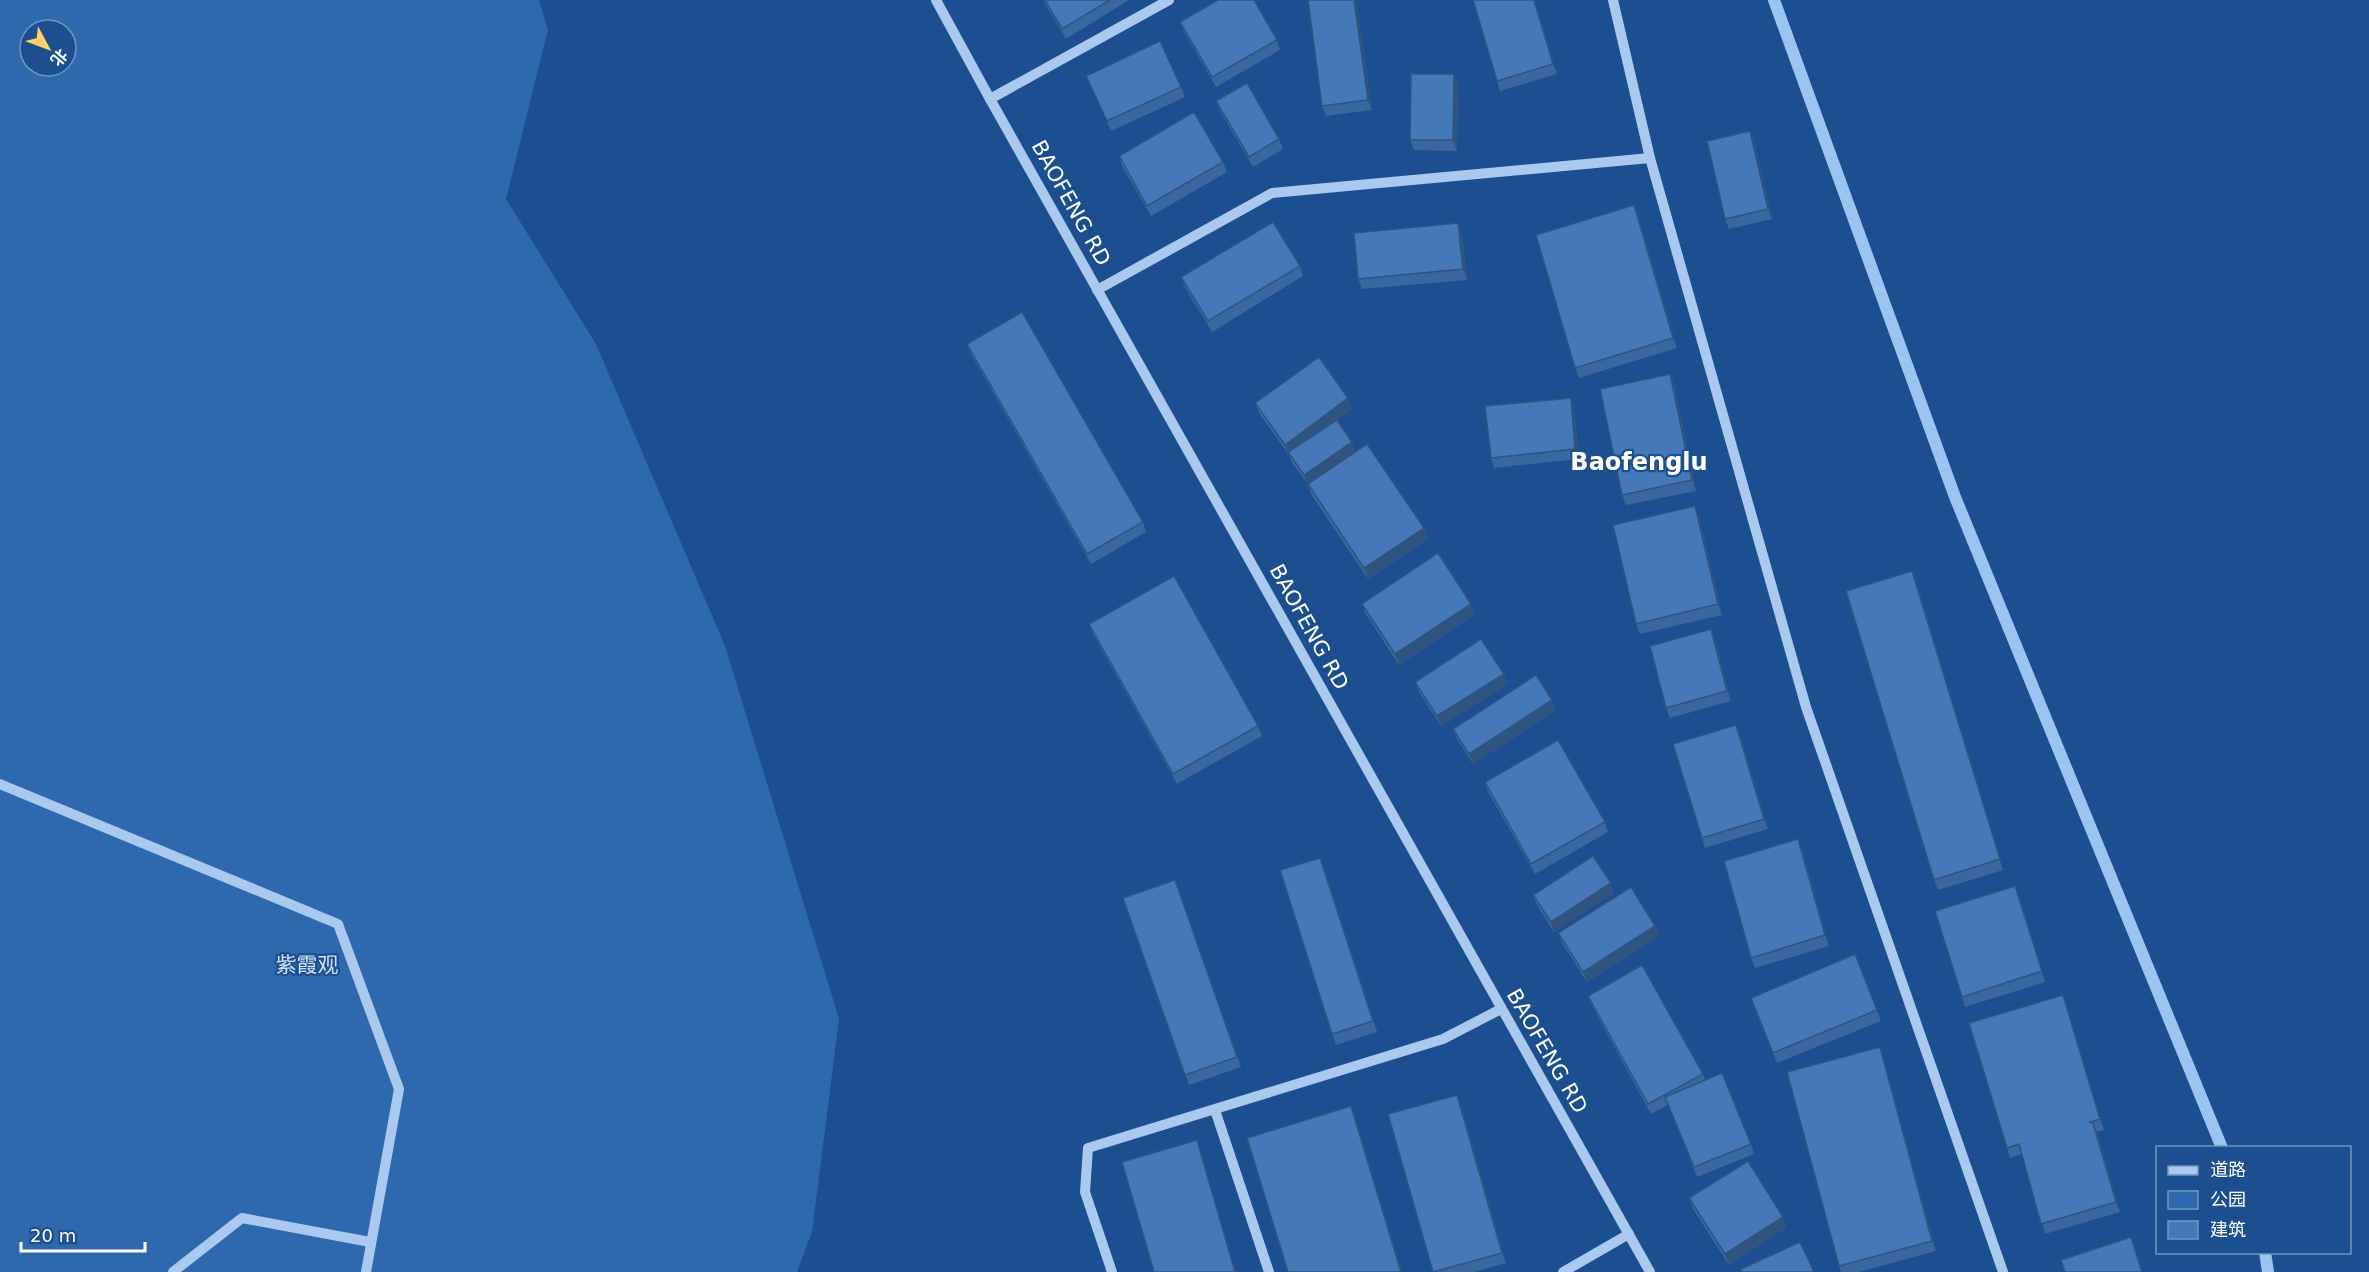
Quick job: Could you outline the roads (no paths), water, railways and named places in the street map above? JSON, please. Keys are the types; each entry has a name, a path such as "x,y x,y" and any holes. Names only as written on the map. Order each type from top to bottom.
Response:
{"street":[{"name":"BAOFENG RD","path":"936,0 1650,1272"},
{"path":"990,99 1169,0"},
{"path":"1613,0 1650,158 1806,707 2002,1272"},
{"path":"1097,290 1272,193 1650,158"},
{"path":"0,784 338,924 399,1089 366,1272"},
{"path":"1112,1272 1085,1192 1088,1148 1443,1039 1501,1009"},
{"path":"1215,1110 1269,1272"},
{"path":"173,1272 242,1218 370,1242"},
{"path":"1563,1272 1629,1234"}],"waterway":[{"path":"1774,0 1955,497 2221,1146"},
{"path":"2265,1254 2268,1272"}],"district":[{"name":"Baofenglu","path":"1639,462"}],"park label":[{"name":"紫霞观","path":"307,965"}]}
